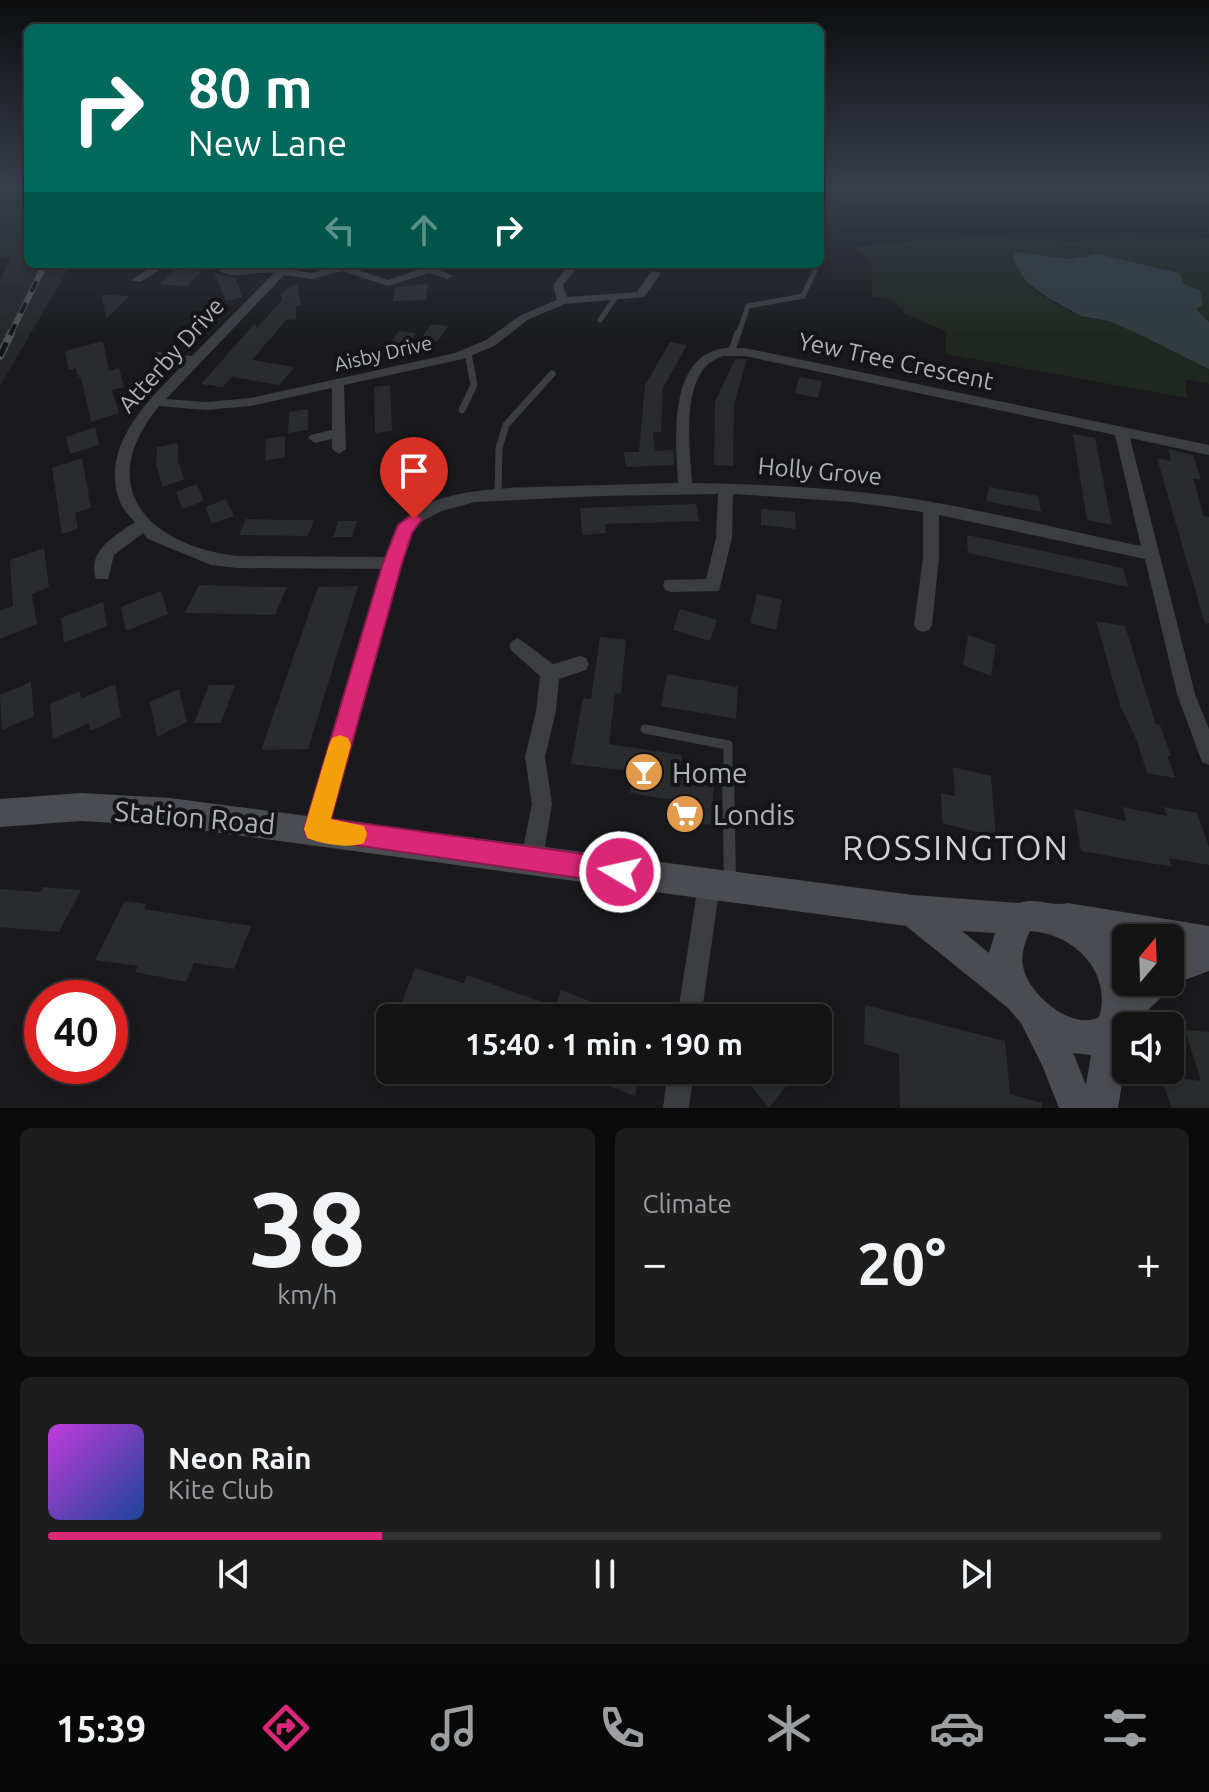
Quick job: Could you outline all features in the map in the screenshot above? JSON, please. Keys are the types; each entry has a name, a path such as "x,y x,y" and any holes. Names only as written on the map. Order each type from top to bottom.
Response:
{"street":[{"path":"136,280 157,268"},
{"path":"220,268 231,273 258,268 319,276 342,268 388,283 427,268"},
{"path":"432,268 448,276"},
{"path":"563,301 558,285 572,268"},
{"name":"Atterby Drive","path":"143,525 127,502 121,465 136,426 155,402 281,272"},
{"name":"Aisby Drive","path":"155,402 229,405 338,384 468,353 490,343 525,317 563,301 640,295 656,273"},
{"path":"685,486 683,426 690,385 697,366 704,358 711,353 732,350"},
{"name":"Yew Tree Crescent","path":"732,350 1209,450"},
{"path":"157,356 195,360"},
{"path":"338,384 339,449"},
{"path":"1121,431 1186,694 1209,755"},
{"path":"315,438 339,433"},
{"name":"Holly Grove","path":"316,829 404,530 421,514 445,502 489,496 685,486 726,487 893,502 1151,554"},
{"path":"671,585 713,586 724,538 726,487"},
{"path":"923,625 931,558 931,509"},
{"path":"102,574 100,564 105,552 143,525 154,535 211,559 237,562 393,563"},
{"path":"518,646 550,673"},
{"path":"550,673 580,664"},
{"path":"532,858 542,804 535,757 546,711 550,673"},
{"name":"Station Road","path":"0,813 81,807 170,812 532,858 719,887 913,911 1019,919"},
{"path":"692,1004 719,887"},
{"path":"913,911 978,961 1028,1008 1063,1034 1083,1039 1101,1036 1112,1024"},
{"path":"1051,916 1070,923 1102,952 1114,971 1120,992 1118,1012"},
{"path":"1077,1108 1056,1055 1014,986 1005,951 1006,938 1019,919 1051,916 1209,942"},
{"path":"1184,965 1209,955"},
{"path":"1123,1012 1139,996"},
{"path":"1100,1108 1112,1044"},
{"path":"676,1108 679,1084"}],"lane":[{"path":"732,350 748,306 803,296 815,271"},
{"path":"600,320 616,297"},
{"path":"462,410 474,392 468,353"},
{"path":"489,496 506,425 552,374"},
{"path":"645,729 728,745 719,887"}],"shaded area":[{"path":"0,240 22,240 13,257 0,258"},
{"path":"22,240 24,268 69,268 0,386 0,279"},
{"path":"929,240 1209,240 1209,322 1196,309 1181,277 1165,269 1098,254 1070,259 1016,252 1024,279 1036,291 1078,315 1114,323 1209,369 1209,384 1185,379 1187,398 945,354 946,331 905,314 895,301 872,296 872,261 852,247"},
{"path":"1016,252 1070,259 1098,254 1179,273 1184,284 1200,290 1203,304 1196,309 1209,322 1209,369 1141,335 1109,321 1081,316 1048,298 1026,282 1013,259"}],"building":[{"path":"175,270 202,271 187,286 160,284"},
{"path":"214,273 235,278 243,297 226,301"},
{"path":"297,284 301,306 296,306 296,320 287,319 252,360 295,367 279,385 232,377 223,387 201,384 255,323 257,328 282,300 281,295"},
{"path":"428,284 426,300 393,301 396,287"},
{"path":"102,295 129,296 106,319"},
{"path":"431,324 448,326 437,342 420,340"},
{"path":"399,331 416,333 405,350 387,347"},
{"path":"103,341 109,371 119,368 124,387 112,390 119,413 91,422 81,377 78,377 76,368 69,370 65,351"},
{"path":"670,342 687,345 663,388 661,432 653,432 655,451 673,450 674,465 626,467 624,452 639,452 645,385"},
{"path":"735,359 747,359 734,404 733,466 714,465 715,402"},
{"path":"799,377 822,381 818,398 795,393"},
{"path":"390,385 392,431 375,433 374,387"},
{"path":"308,409 308,430 288,433 289,412"},
{"path":"95,427 99,445 70,454 66,437"},
{"path":"1073,434 1095,438 1112,525 1087,520"},
{"path":"285,436 285,457 265,461 266,439"},
{"path":"178,443 178,461 184,479 163,487 156,464 157,447"},
{"path":"1168,449 1193,455 1201,480 1193,478 1204,516 1209,517 1209,623 1205,624 1157,458 1171,461"},
{"path":"82,458 91,508 75,513 78,529 62,534 52,468"},
{"path":"197,484 204,501 182,509 176,492"},
{"path":"989,487 1038,496 1041,512 986,501"},
{"path":"226,499 234,516 212,524 205,507"},
{"path":"696,504 699,521 605,524 606,533 582,535 580,508"},
{"path":"761,509 795,512 796,529 761,525"},
{"path":"246,519 314,520 308,536 239,535"},
{"path":"338,521 357,521 352,537 333,537"},
{"path":"967,535 1123,568 1128,587 968,553"},
{"path":"44,548 49,587 32,594 37,624 0,639 0,611 13,606 10,560"},
{"path":"199,585 287,587 275,615 185,613"},
{"path":"358,586 308,749 261,750 318,587"},
{"path":"161,591 168,614 126,631 121,607"},
{"path":"757,594 782,600 776,630 750,623"},
{"path":"103,602 107,626 64,643 61,618"},
{"path":"680,609 717,620 710,641 673,630"},
{"path":"1096,621 1125,626 1156,724 1160,725 1171,756 1167,755 1175,778 1147,773 1137,741 1120,705"},
{"path":"968,635 996,645 991,676 963,665"},
{"path":"600,637 626,640 621,694 615,693 609,744 682,755 680,773 714,779 711,825 678,819 679,801 630,793 632,771 571,764 583,698 591,699"},
{"path":"667,674 738,687 736,719 661,706"},
{"path":"31,682 34,716 2,730 0,695"},
{"path":"115,684 121,717 90,731 89,723 53,739 50,704 80,691 81,699"},
{"path":"209,685 235,685 221,723 194,723"},
{"path":"179,689 187,722 157,737 150,702"},
{"path":"953,767 991,776 996,837 942,823 941,793 955,796"},
{"path":"1123,807 1167,816 1164,807 1197,813 1209,847 1209,865 1169,858 1172,867 1081,851 1074,809 1126,821"},
{"path":"43,887 81,890 59,932 0,927 0,889 40,892"},
{"path":"125,901 146,904 144,909 251,926 234,969 194,963 186,982 135,972 138,966 95,960"},
{"path":"415,968 464,983 467,975 548,1004 401,1004"},
{"path":"561,990 597,1004 557,1004"},
{"path":"865,1005 1005,1041 1010,1094 1042,1103 1042,1108 900,1108 899,1054 864,1044"},
{"path":"1185,1030 1209,1032 1209,1108 1172,1108 1163,1084 1184,1084 1184,1079 1201,1081"},
{"path":"604,1084 637,1084 635,1096"},
{"path":"749,1084 787,1084 769,1108"}],"railway":[{"path":"10,335 43,268"},
{"path":"0,356 11,333"}],"slow traffic":[{"path":"340,745 316,829 355,834"}],"place":[{"name":"Home","path":"644,772"},
{"name":"Londis","path":"685,814"}],"district":[{"name":"ROSSINGTON","path":"956,847"}],"route":[{"path":"414,519 404,530 393,563 316,829 620,872"}]}
